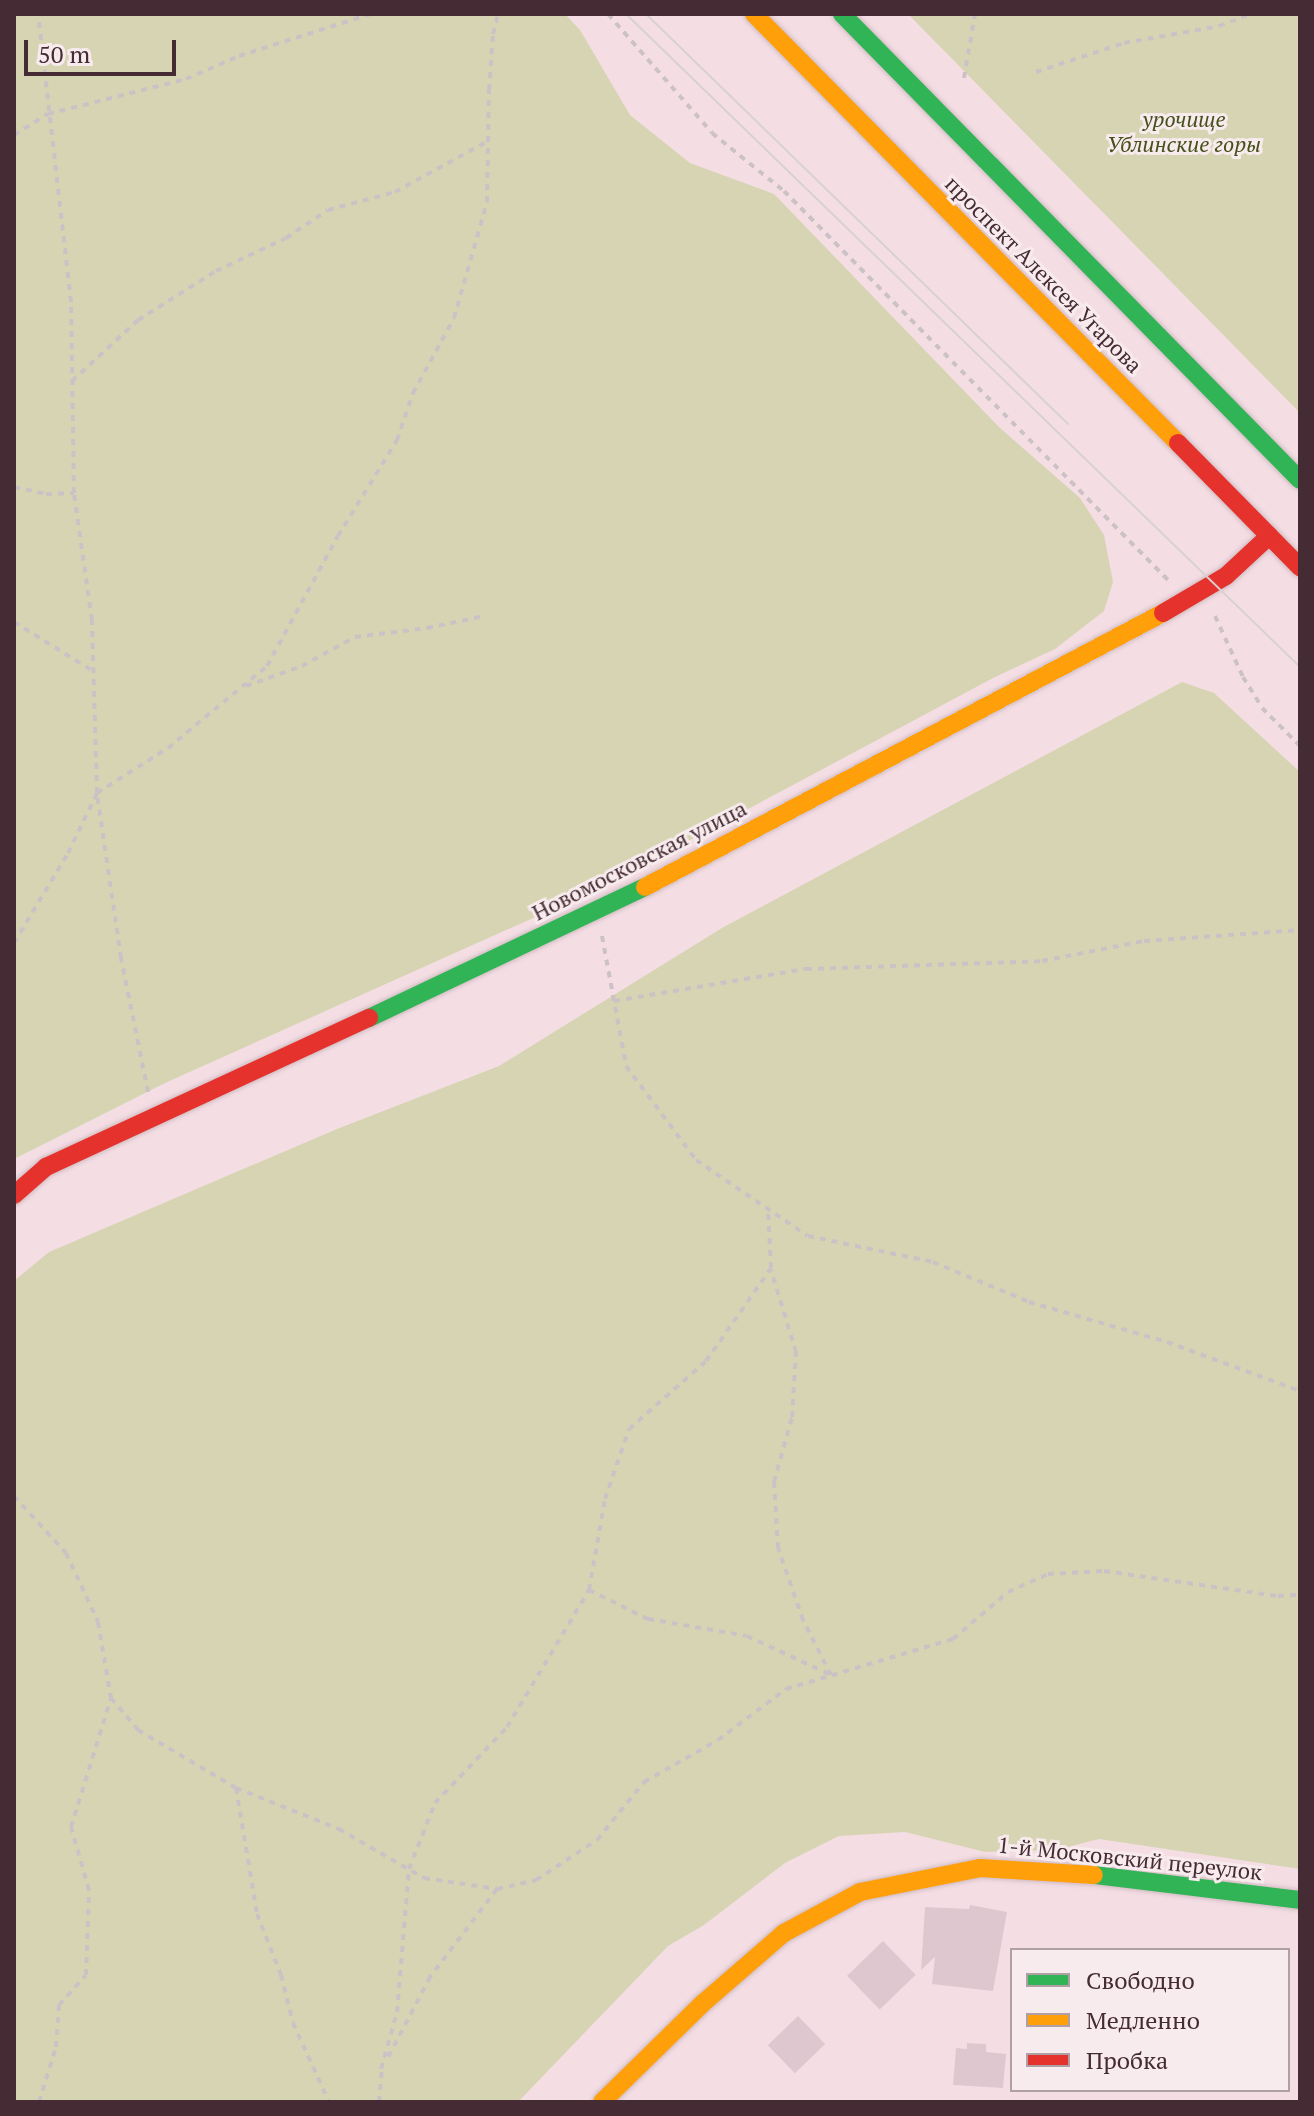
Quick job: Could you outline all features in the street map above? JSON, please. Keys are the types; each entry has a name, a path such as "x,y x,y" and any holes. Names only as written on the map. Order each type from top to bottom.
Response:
{"street":[{"name":"проспект Алексея Угарова","path":"754,14 1300,567"},
{"name":"проспект Алексея Угарова","path":"842,14 1300,480"},
{"name":"Новомосковская улица","path":"14,1195 46,1167 598,912 1195,596 1226,576 1269,536"},
{"name":"1-й Московский переулок","path":"602,2102 702,2004 784,1933 860,1892 980,1868 1109,1876 1300,1900"}],"path":[{"path":"38,14 71,302 74,493 92,620 97,793 135,1034 149,1096 158,1114"},
{"path":"14,135 48,114 186,79 239,56 371,14"},
{"path":"14,943 68,853 97,793 168,748 267,666 338,536 397,440 413,393 454,318 487,202 493,34 498,14"},
{"path":"608,14 712,133 784,191 1195,596 1262,708 1300,746"},
{"path":"964,78 975,14"},
{"path":"1036,72 1124,43 1219,26 1251,14"},
{"path":"72,381 138,320 216,271 286,238 328,210 395,192 488,141"},
{"path":"14,487 46,494 74,493"},
{"path":"240,688 302,666 355,637 427,628 485,616"},
{"path":"14,622 93,671"},
{"path":"598,912 626,1066 696,1160 808,1236 933,1262 1029,1302 1167,1342 1300,1391"},
{"path":"614,1001 806,969 1042,961 1144,941 1300,930"},
{"path":"768,1209 771,1268 796,1352 792,1417 774,1482 778,1548 803,1620 831,1675"},
{"path":"379,2102 381,2069 397,2012 409,1869 435,1803 507,1727 589,1590 605,1499 629,1429 706,1361 771,1268"},
{"path":"14,1496 66,1553 98,1622 111,1698 71,1827 89,1890 86,1975 59,2005 56,2047 39,2102"},
{"path":"111,1698 138,1730 236,1788 339,1829 424,1878 497,1889 536,1880 597,1840 644,1782 718,1740 786,1689 953,1639 1008,1592 1048,1574 1104,1571 1278,1596 1300,1595"},
{"path":"589,1590 648,1619 747,1636 831,1675"},
{"path":"236,1788 257,1914 281,1975 293,2023 329,2102"},
{"path":"381,2069 430,1977 497,1889"}],"green space":[{"path":"14,14 565,14 580,30 630,115 690,163 774,194 999,427 1080,498 1104,535 1113,582 1104,611 1055,649 995,677 602,887 165,1083 14,1159"},
{"name":"урочище Ублинские горы","path":"908,14 1300,14 1300,413"},
{"path":"1182,682 1214,693 1300,772 1300,1869 1099,1839 1056,1850 985,1852 905,1832 839,1836 785,1863 704,1925 668,1946 518,2102 14,2102 14,1281 49,1252 337,1129 499,1066 722,928"}],"building":[{"path":"970,1905 1007,1912 993,1991 932,1984 935,1957 921,1970 925,1907 969,1909"},
{"path":"883,1941 916,1975 880,2010 847,1976"},
{"path":"798,2016 825,2044 795,2073 768,2045"},
{"path":"967,2043 986,2044 986,2052 1006,2054 1003,2088 953,2085 956,2048 967,2049"}],"tram line":[{"path":"626,14 1300,667"},
{"path":"646,14 1068,424"}],"traffic: fast":[{"path":"842,14 1300,480"},
{"path":"369,1018 645,887"},
{"path":"1094,1875 1300,1900"}],"traffic: slow":[{"path":"754,14 1178,443"},
{"path":"645,887 1163,613"},
{"path":"602,2102 702,2004 784,1933 860,1892 980,1868 1094,1875"}],"traffic: jam":[{"path":"1178,443 1300,567"},
{"path":"1163,613 1226,576 1269,536"},
{"path":"14,1195 46,1167 369,1018"}]}
